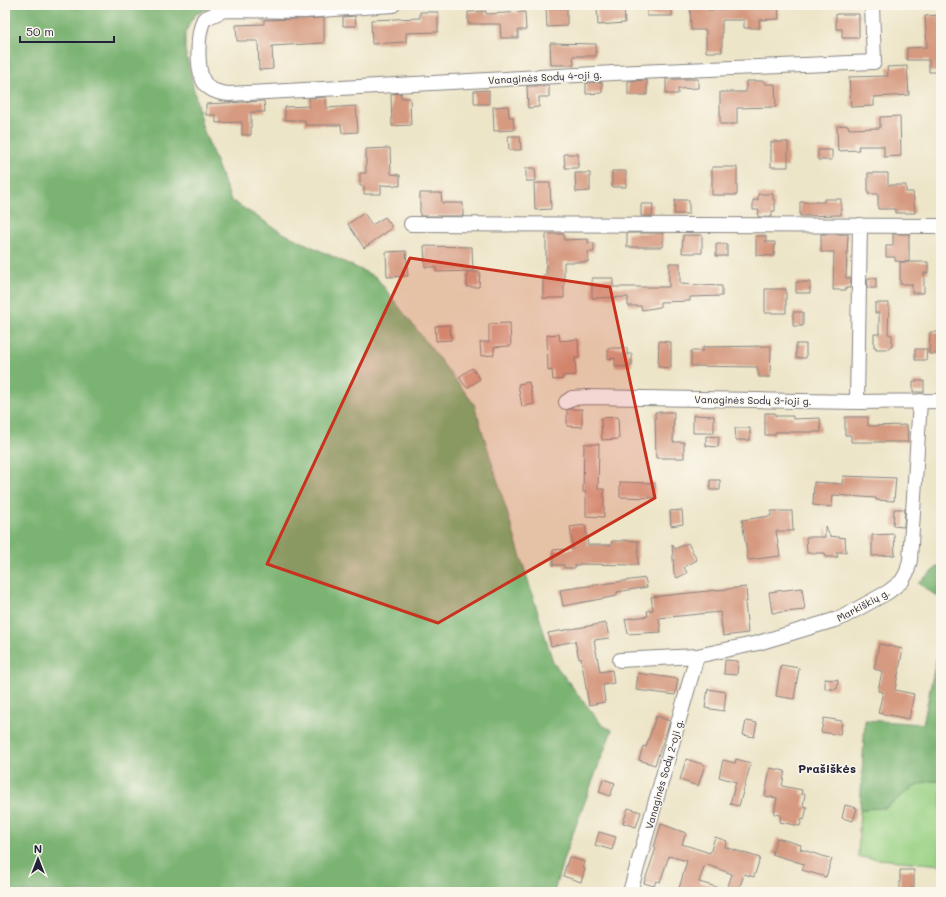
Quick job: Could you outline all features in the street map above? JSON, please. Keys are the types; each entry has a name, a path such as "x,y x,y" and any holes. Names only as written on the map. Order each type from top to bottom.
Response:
{"street":[{"name":"Vanaginės Sodų 4-oji g.","path":"393,5 305,11 224,10 204,19 199,28 198,42 203,81 212,90 228,94 874,62 872,5"},
{"path":"411,224 860,224 941,226"},
{"path":"857,402 860,224"},
{"name":"Vanaginės Sodų 3-ioji g.","path":"566,402 572,398 587,397 857,402 941,401"},
{"name":"Markiškių g.","path":"620,660 697,656 758,644 841,618 888,592 902,581 907,572 910,560 920,401"},
{"name":"Vanaginės Sodų 2-oji g.","path":"630,892 697,656"}],"highlighted area":[{"path":"410,258 610,287 655,498 438,623 267,564"}],"green space":[{"path":"5,5 220,5 196,14 190,22 185,34 185,50 202,126 231,200 281,232 376,277 474,404 553,662 602,725 612,730 564,857 554,892 5,892"},
{"path":"941,564 941,599 918,583"},
{"path":"941,635 941,781 929,781 912,788 885,808 860,809 865,720 923,724"},
{"path":"929,781 941,781 941,865 858,857 860,809 885,808 912,788"}],"building":[{"path":"624,5 625,23 598,25 597,6"},
{"path":"647,5 672,5 672,16 647,16"},
{"path":"690,5 708,5 708,10 729,9 729,5 778,5 779,19 759,20 760,28 744,28 744,20 722,20 722,52 706,52 706,30 691,30"},
{"path":"546,8 567,8 567,26 547,27"},
{"path":"486,11 486,14 525,12 526,30 518,30 518,38 501,38 500,24 468,24 468,12"},
{"path":"420,12 438,12 438,32 406,33 406,42 372,44 371,20 420,18"},
{"path":"836,14 859,14 859,38 842,38 842,29 836,29"},
{"path":"941,15 941,72 929,72 929,60 907,60 907,48 927,47 925,16"},
{"path":"355,16 356,26 343,26 343,17"},
{"path":"324,18 324,43 272,46 273,69 259,70 258,41 237,41 236,25 264,24 264,20"},
{"path":"550,43 596,44 596,56 573,56 574,65 551,65"},
{"path":"907,66 909,95 874,97 874,106 851,107 849,77 888,76 887,67"},
{"path":"666,79 698,79 698,88 678,89 678,94 666,94"},
{"path":"647,80 647,95 628,95 628,81"},
{"path":"746,81 765,81 765,84 775,84 776,107 737,108 737,124 720,124 720,92 746,92"},
{"path":"602,82 602,93 586,94 586,83"},
{"path":"527,86 549,86 549,97 539,97 539,107 528,108"},
{"path":"489,90 489,104 474,104 474,91"},
{"path":"401,93 401,98 410,98 411,125 392,126 391,94"},
{"path":"326,97 326,108 356,106 358,132 342,133 341,125 305,125 305,120 285,120 285,107 309,106 309,98"},
{"path":"264,101 265,112 251,112 251,135 242,135 242,122 216,123 216,115 206,115 206,104"},
{"path":"508,106 509,117 513,117 514,130 494,131 493,107"},
{"path":"900,116 901,156 884,157 884,146 858,146 859,150 838,151 837,126 848,125 849,129 880,128 880,117"},
{"path":"508,136 520,136 521,150 509,150"},
{"path":"771,142 788,142 788,167 771,167"},
{"path":"390,148 391,174 400,175 400,186 381,185 381,194 364,194 364,186 360,186 360,173 366,173 366,149"},
{"path":"818,150 832,150 832,160 818,160"},
{"path":"564,154 578,154 578,168 565,168"},
{"path":"712,167 737,167 737,195 712,195"},
{"path":"526,168 535,168 536,181 526,181"},
{"path":"612,171 626,171 626,187 612,187"},
{"path":"575,173 590,173 590,191 576,192"},
{"path":"868,173 888,173 888,185 906,185 906,192 913,192 915,213 895,213 895,209 878,209 878,194 868,194"},
{"path":"534,183 550,183 551,209 535,210"},
{"path":"420,193 441,193 442,203 463,203 463,216 420,216"},
{"path":"758,194 773,194 773,200 775,200 775,211 772,211 772,217 758,217 759,210 753,210 753,200 758,200"},
{"path":"824,199 841,199 841,215 800,216 800,202 824,202"},
{"path":"675,200 689,200 689,214 674,214"},
{"path":"641,204 653,204 652,216 641,216"},
{"path":"364,213 372,225 385,217 391,225 391,229 364,248 348,224"},
{"path":"627,233 663,233 663,247 627,247"},
{"path":"546,234 564,234 564,240 588,239 588,243 594,243 594,252 588,252 588,262 564,262 564,298 543,298 543,275 546,275"},
{"path":"821,234 848,234 846,278 851,278 850,288 846,288 846,290 833,290 834,252 821,252"},
{"path":"893,234 909,234 909,262 895,261 895,257 886,257 886,246 893,246"},
{"path":"683,235 702,235 702,253 682,253"},
{"path":"756,236 766,236 766,242 775,242 774,256 756,255"},
{"path":"716,244 727,244 727,256 716,256"},
{"path":"424,246 472,247 473,271 436,272 436,267 425,267"},
{"path":"406,251 408,276 387,277 386,252"},
{"path":"900,262 928,262 928,273 924,273 924,293 912,293 912,284 900,284"},
{"path":"669,263 680,263 680,284 722,286 722,296 690,297 690,301 660,302 660,307 642,310 641,306 628,306 628,297 592,298 592,278 613,278 613,287 669,287"},
{"path":"467,272 480,272 479,287 467,287"},
{"path":"868,278 876,278 876,288 867,288"},
{"path":"796,282 810,282 810,293 796,293"},
{"path":"765,289 786,289 786,313 765,313"},
{"path":"875,303 889,303 888,334 892,335 892,347 889,347 889,349 876,349 876,347 874,347 874,334 879,334 879,313 875,313"},
{"path":"793,312 803,312 803,326 793,326"},
{"path":"510,323 511,346 494,347 494,355 481,356 480,342 489,342 489,324"},
{"path":"450,325 451,340 436,341 435,326"},
{"path":"930,332 941,332 941,354 929,354"},
{"path":"559,334 560,341 578,339 579,358 575,358 576,375 563,376 563,379 553,380 552,370 548,371 547,335"},
{"path":"659,341 671,342 671,368 658,367"},
{"path":"796,344 806,344 806,358 796,358"},
{"path":"771,346 770,377 759,377 757,367 691,366 691,351 703,351 703,347"},
{"path":"608,348 627,348 627,354 632,354 632,366 615,367 615,358 608,359"},
{"path":"915,349 927,349 926,360 915,360"},
{"path":"472,368 480,379 467,388 459,377"},
{"path":"913,381 924,381 924,392 913,392"},
{"path":"529,382 534,404 522,407 518,384"},
{"path":"582,409 582,427 567,426 567,410"},
{"path":"655,412 674,412 673,442 684,442 684,458 656,458"},
{"path":"765,413 775,413 775,416 793,416 793,419 820,418 821,432 775,432 775,435 765,435"},
{"path":"693,415 714,416 714,433 693,433"},
{"path":"618,417 619,439 602,440 601,418"},
{"path":"845,417 868,417 868,426 907,425 908,442 851,442 851,435 845,435"},
{"path":"735,428 750,428 750,440 736,440"},
{"path":"706,436 719,437 718,447 706,446"},
{"path":"584,444 599,444 598,489 604,489 604,517 586,516 586,492 583,492"},
{"path":"843,476 896,478 894,501 876,500 876,498 833,495 832,507 813,505 814,482 842,484"},
{"path":"710,480 720,480 720,490 710,490"},
{"path":"620,482 655,483 655,498 620,497"},
{"path":"894,509 905,509 904,527 893,526"},
{"path":"682,510 683,524 671,526 670,511"},
{"path":"771,511 792,511 793,531 776,531 780,556 748,560 742,520 771,516"},
{"path":"585,525 588,545 611,545 612,541 622,540 638,541 638,565 579,564 575,565 575,568 564,568 564,565 553,565 553,550 573,549 570,527"},
{"path":"825,526 830,536 845,538 846,552 836,552 838,557 826,557 825,553 807,553 806,537 825,537"},
{"path":"894,534 895,555 872,556 872,535"},
{"path":"688,543 697,560 684,567 687,573 677,578 674,573 672,544 675,549"},
{"path":"645,578 647,587 617,592 617,596 563,606 560,590"},
{"path":"746,587 747,602 745,602 748,633 723,636 720,612 659,618 661,632 628,634 625,619 648,616 647,611 653,610 651,597"},
{"path":"802,588 805,610 772,613 769,592"},
{"path":"606,623 609,638 594,640 600,672 612,670 614,683 603,685 605,702 589,705 581,658 579,659 575,641 551,646 548,633"},
{"path":"879,644 903,649 895,690 914,694 909,719 878,713 883,692 878,691 882,671 874,669"},
{"path":"725,660 738,661 737,675 724,674"},
{"path":"781,665 799,668 794,699 776,696"},
{"path":"638,673 678,679 675,695 636,690"},
{"path":"825,679 838,680 837,689 825,689"},
{"path":"708,689 726,692 724,711 705,708"},
{"path":"656,716 670,721 655,765 639,760 643,746 646,747"},
{"path":"824,718 842,721 840,735 821,732"},
{"path":"746,721 757,723 754,737 743,735"},
{"path":"686,759 705,765 698,786 680,780"},
{"path":"736,759 751,763 739,806 730,804 736,782 719,777 723,760 735,763"},
{"path":"770,768 785,771 782,786 802,790 801,794 805,794 803,806 807,807 804,820 802,819 800,826 780,822 781,815 774,814 777,798 765,796"},
{"path":"603,779 615,783 610,796 599,792"},
{"path":"845,805 857,808 853,821 842,818"},
{"path":"628,808 641,812 636,827 623,823"},
{"path":"661,824 686,833 682,844 710,853 715,837 727,841 725,847 760,858 754,877 744,874 738,892 726,892 732,874 705,864 699,882 723,889 722,892 678,892 687,861 669,856 660,882 656,881 654,886 644,883 656,848 654,847"},
{"path":"599,832 616,837 612,850 595,845"},
{"path":"777,838 801,845 800,849 832,859 826,877 802,870 804,864 772,854"},
{"path":"569,857 585,862 583,868 585,869 581,882 563,876"},
{"path":"900,870 914,870 914,887 911,888 911,892 900,892"}],"district":[{"name":"Prašiškės","path":"827,768"}]}
